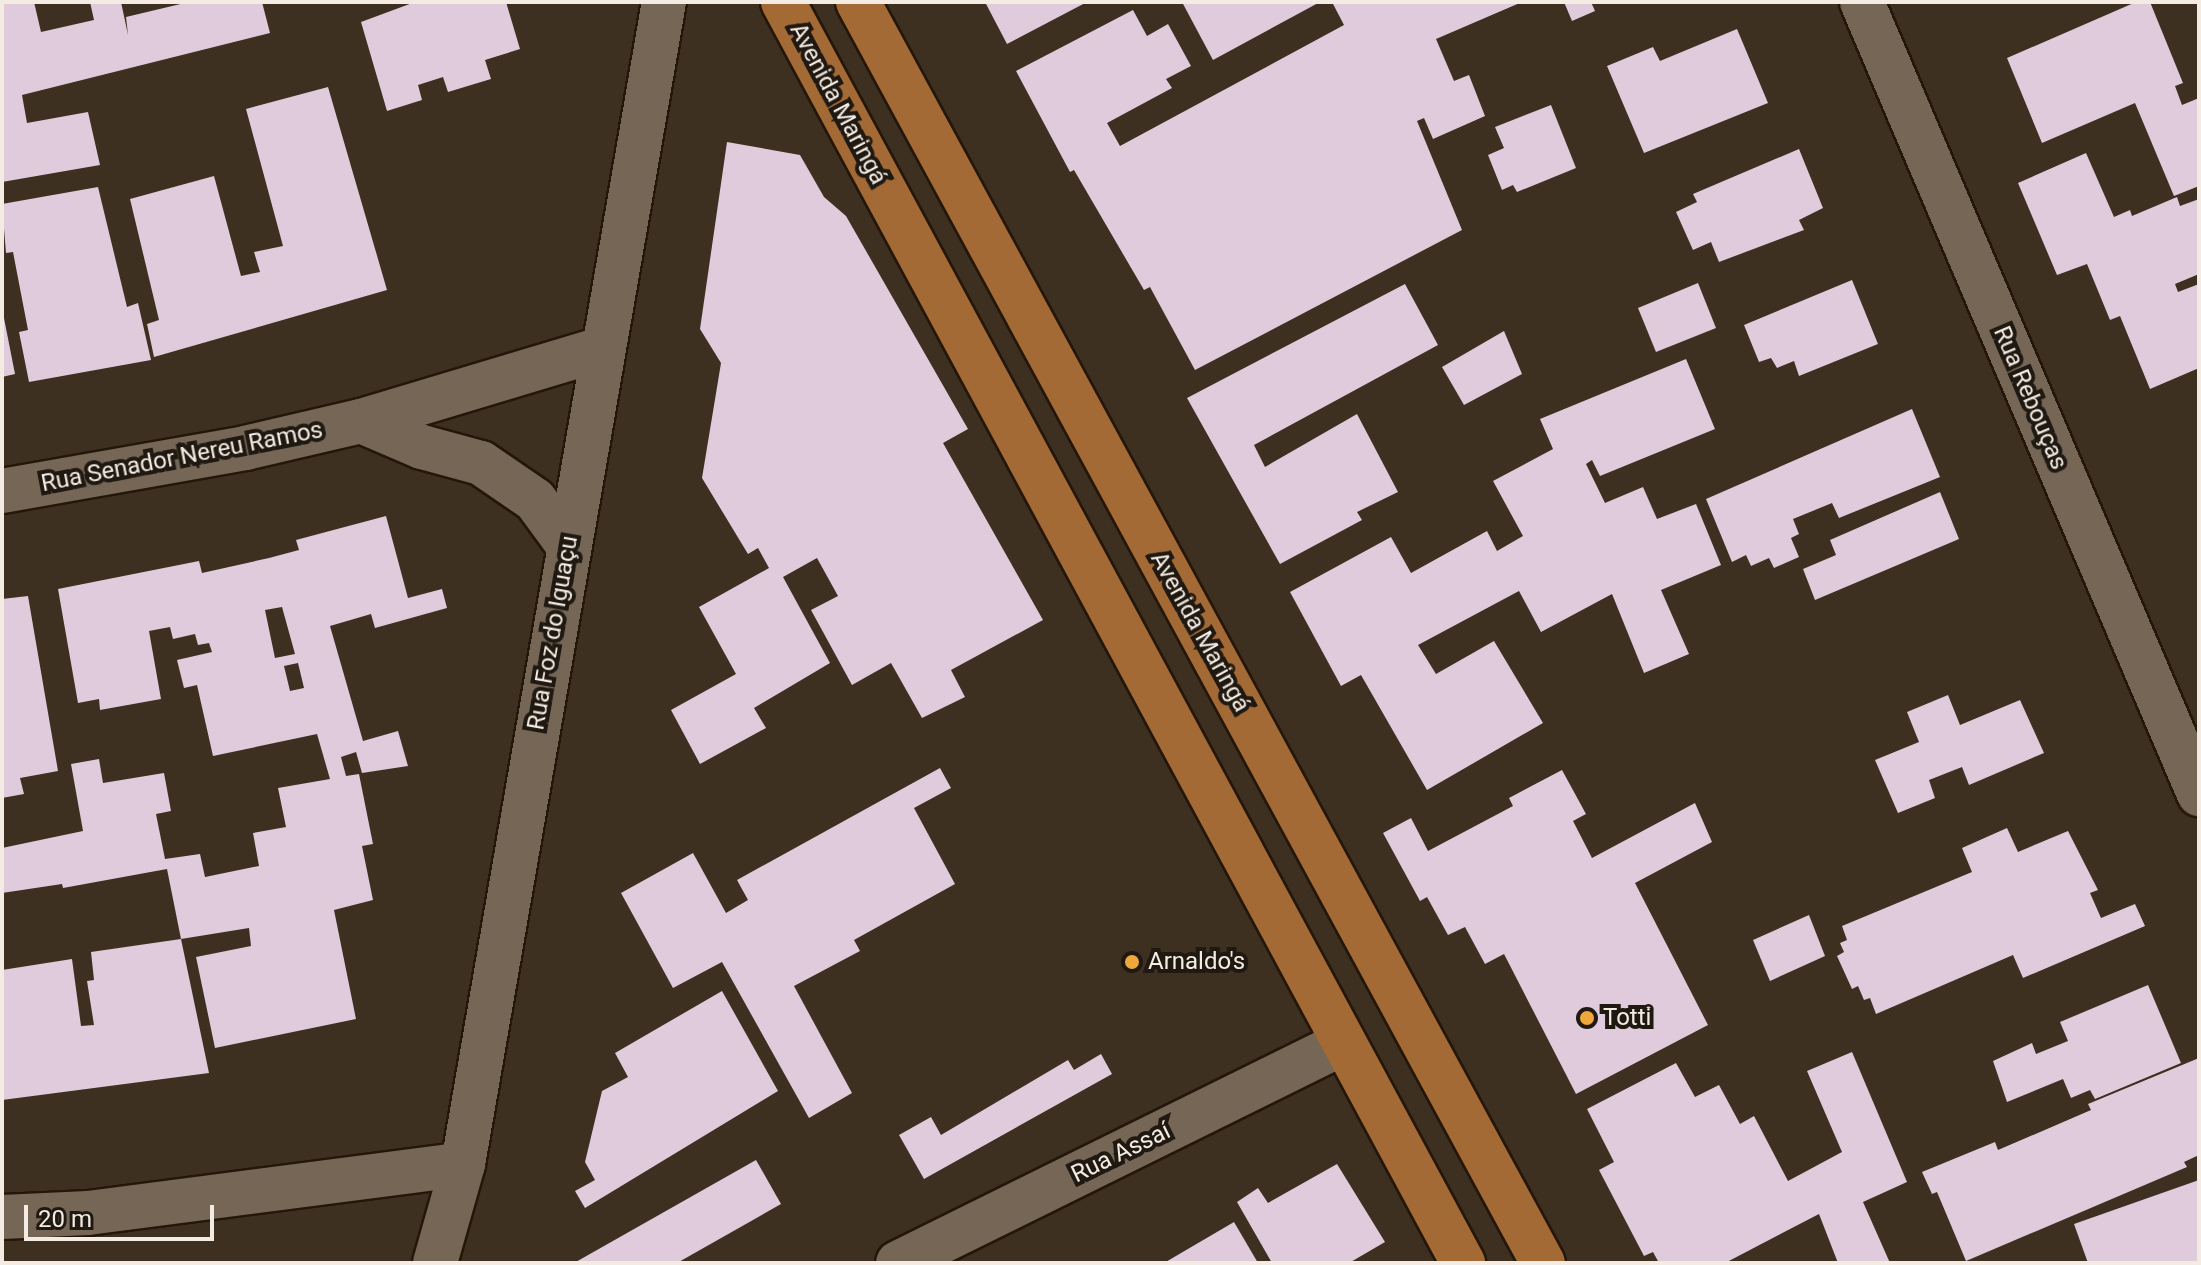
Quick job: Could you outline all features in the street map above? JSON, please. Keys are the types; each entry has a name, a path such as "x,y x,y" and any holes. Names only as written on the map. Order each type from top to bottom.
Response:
{"main road":[{"name":"Avenida Maringá","path":"783,2 1463,1263"},
{"name":"Avenida Maringá","path":"858,2 1543,1263"}],"street":[{"name":"Rua Foz do Iguaçu","path":"435,1263 463,1164 601,349 664,2"},
{"name":"Rua Rebouças","path":"1862,2 2199,794"},
{"name":"Rua Senador Nereu Ramos","path":"2,491 245,448 361,421 601,349"},
{"path":"361,421 422,447 481,463 535,500 568,545"},
{"name":"Rua Assaí","path":"898,1263 1343,1043"},
{"path":"2,1217 88,1213 463,1164"}],"building":[{"path":"2,2 34,2 41,32 94,20 90,2 121,2 128,35 126,17 189,2 262,2 270,33 22,95 27,123 88,112 100,165 2,182"},
{"path":"415,2 506,2 520,49 485,60 491,79 448,92 443,77 418,85 422,100 387,111 361,22"},
{"path":"985,2 1087,2 1007,44"},
{"path":"1182,2 1320,2 1213,60"},
{"path":"1332,2 1522,2 1436,39 1454,81 1469,75 1485,116 1433,139 1424,118 1417,121 1462,230 1195,370 1150,287 1144,290 1074,170 1070,172 1016,71 1133,10 1147,36 1168,24 1191,66 1166,79 1172,88 1107,123 1120,146 1344,25"},
{"path":"1564,2 1591,2 1595,11 1572,21"},
{"path":"2136,2 2150,2 2183,83 2175,86 2182,105 2199,98 2199,186 2174,196 2135,103 2042,143 2007,58"},
{"path":"1737,29 1768,103 1644,153 1607,66 1653,47 1660,61"},
{"path":"328,87 387,290 154,357 147,324 159,320 130,199 214,176 241,276 260,272 254,252 283,246 246,109"},
{"path":"1551,105 1576,168 1517,192 1513,185 1502,190 1488,155 1504,148 1495,127"},
{"path":"727,142 800,155 824,197 846,216 968,429 943,443 1043,620 951,670 965,697 922,718 891,663 852,685 811,610 838,596 817,558 783,577 830,663 754,708 766,728 700,764 671,710 736,674 699,607 769,568 758,548 748,554 702,478 721,363 700,329"},
{"path":"1799,149 1823,208 1799,220 1804,230 1719,262 1711,242 1693,250 1676,212 1697,202 1693,194"},
{"path":"2086,153 2114,217 2130,210 2132,216 2177,197 2180,206 2199,199 2199,274 2175,284 2178,292 2199,284 2199,368 2150,389 2120,316 2110,320 2087,264 2057,275 2018,183"},
{"path":"98,187 127,307 138,303 151,360 29,382 19,332 28,330 13,252 6,253 2,204"},
{"path":"1852,280 1878,344 1799,376 1794,361 1777,368 1771,358 1759,362 1744,325"},
{"path":"1698,283 1716,328 1656,352 1638,308"},
{"path":"1405,284 1438,345 1254,445 1265,467 1357,414 1398,492 1357,512 1362,520 1280,564 1187,398"},
{"path":"2,308 15,374 2,377"},
{"path":"1504,331 1522,374 1464,405 1442,367"},
{"path":"1686,359 1715,429 1600,476 1592,460 1586,464 1605,503 1643,487 1657,519 1696,504 1721,565 1661,590 1689,654 1644,673 1612,594 1541,632 1519,591 1418,645 1436,674 1494,641 1543,723 1427,790 1361,675 1341,686 1290,592 1391,537 1411,573 1487,531 1497,551 1523,536 1493,481 1553,449 1540,419"},
{"path":"1912,409 1940,477 1839,518 1832,503 1793,519 1799,534 1791,538 1799,557 1774,568 1769,558 1751,566 1746,555 1732,562 1706,499"},
{"path":"1940,492 1959,539 1815,600 1803,569 1836,555 1830,540"},
{"path":"386,516 408,598 442,589 447,608 375,628 371,614 330,626 363,741 398,731 408,766 362,773 356,752 341,757 346,776 359,774 373,844 362,846 373,900 334,910 356,1019 215,1048 196,957 251,946 249,928 181,939 167,869 63,888 62,884 2,893 2,848 83,831 71,764 99,759 103,783 164,773 171,811 156,814 165,859 200,854 205,877 259,866 253,833 286,827 278,788 330,779 317,734 213,756 197,685 184,688 177,660 212,652 209,643 198,645 195,634 173,639 170,627 149,631 161,699 100,710 99,699 78,703 58,589 199,561 202,573 299,550 296,540","holes":["282,607 295,654 275,658 265,610","298,663 304,688 290,691 284,666"]},
{"path":"28,596 58,771 20,778 24,794 2,798 2,599"},
{"path":"1948,695 1960,725 2020,700 2044,753 1969,785 1962,767 1929,780 1935,798 1898,813 1875,760 1919,742 1907,712"},
{"path":"940,768 951,788 914,808 955,884 854,940 860,951 794,986 852,1093 809,1118 722,962 673,988 621,893 693,853 726,913 748,900 737,880"},
{"path":"1562,770 1586,814 1573,821 1592,858 1695,803 1712,842 1635,883 1708,1025 1576,1094 1504,954 1485,964 1465,927 1448,935 1427,897 1420,901 1383,833 1411,818 1428,851 1513,806 1509,798"},
{"path":"2007,828 2018,852 2068,831 2098,890 2090,893 2101,918 2135,904 2145,926 2023,978 2013,955 1876,1014 1870,998 1864,1000 1858,986 1852,989 1837,956 1844,952 1840,943 1847,940 1842,926 1972,872 1962,848"},
{"path":"1809,915 1825,956 1770,981 1753,940"},
{"path":"181,939 209,1073 2,1100 2,970 72,959 81,1026 94,1025 87,981 94,980 91,952"},
{"path":"2148,985 2181,1063 2095,1099 2090,1090 2071,1098 2063,1079 2007,1102 1993,1061 2032,1043 2036,1054 2068,1041 2060,1022"},
{"path":"722,991 778,1091 585,1208 575,1191 595,1180 585,1162 602,1091 628,1077 615,1053"},
{"path":"1852,1052 1907,1182 1863,1202 1890,1263 1838,1263 1819,1214 1725,1263 1659,1263 1653,1252 1644,1256 1599,1170 1614,1162 1587,1109 1676,1063 1695,1097 1719,1085 1740,1124 1754,1116 1788,1181 1842,1152 1807,1071"},
{"path":"1101,1054 1112,1074 924,1179 899,1135 931,1117 941,1135 1068,1060 1074,1070"},
{"path":"2199,1058 2199,1155 2184,1162 2187,1167 1966,1261 1937,1192 1932,1194 1922,1172 1995,1142 1998,1150 2091,1110 2088,1104"},
{"path":"756,1160 781,1204 677,1263 574,1263"},
{"path":"1337,1164 1385,1242 1349,1263 1272,1263 1237,1202 1258,1188 1268,1203"},
{"path":"2199,1180 2199,1263 2088,1263 2074,1224"},
{"path":"1234,1222 1258,1263 1164,1263"}],"place":[{"name":"Arnaldo's","path":"1132,962"},
{"name":"Totti","path":"1587,1018"}]}
